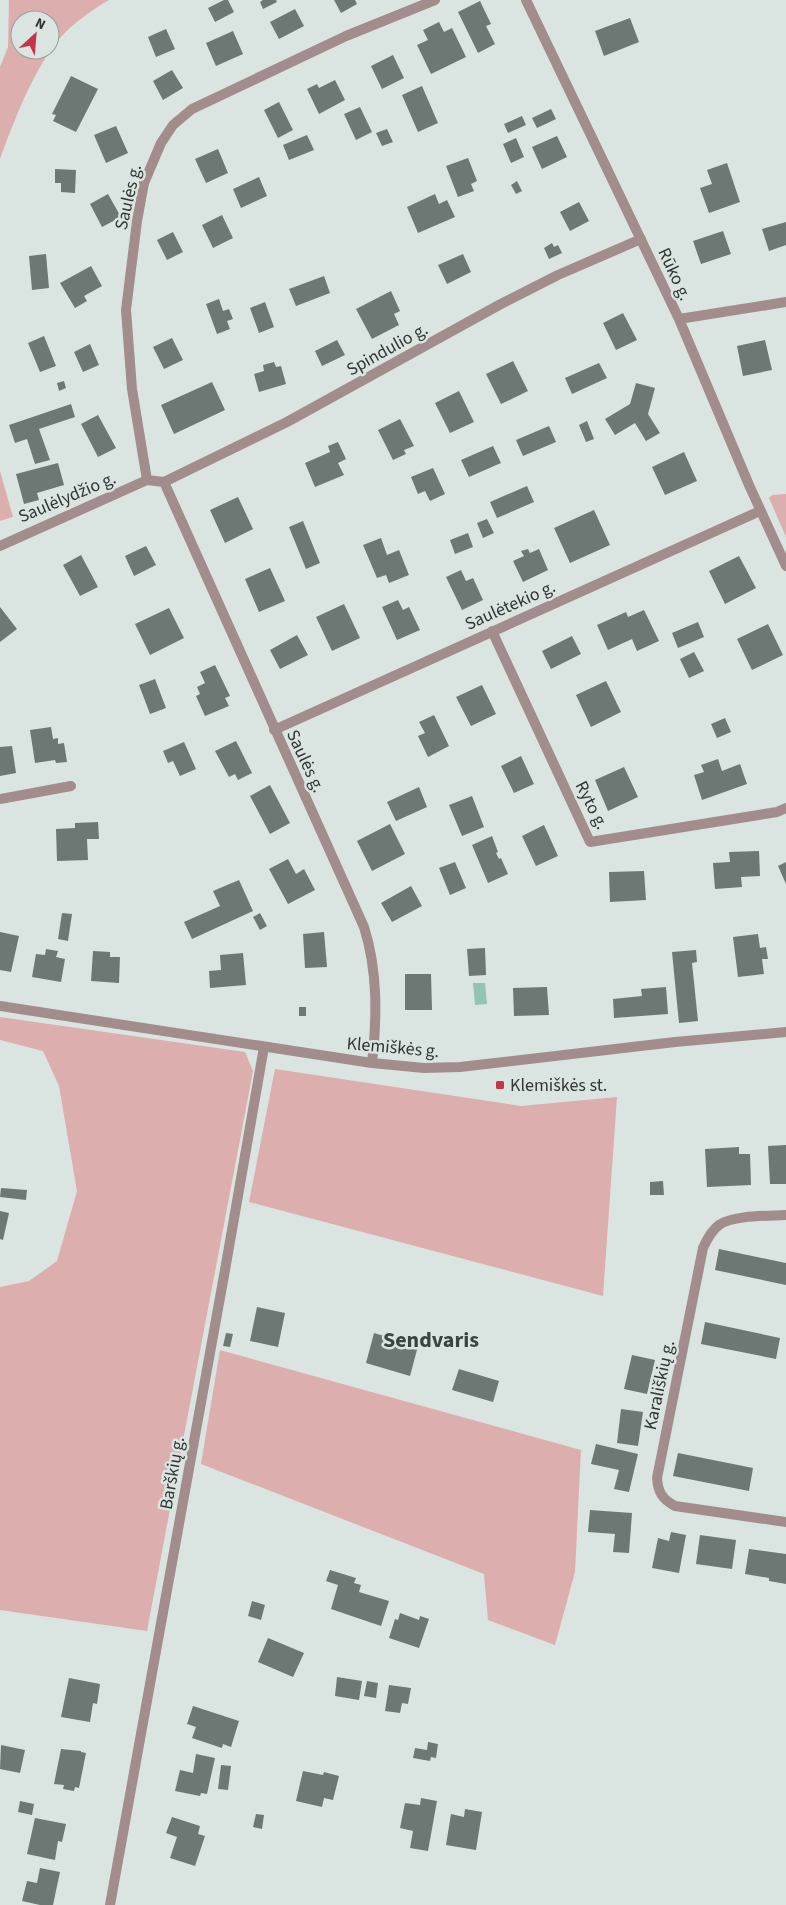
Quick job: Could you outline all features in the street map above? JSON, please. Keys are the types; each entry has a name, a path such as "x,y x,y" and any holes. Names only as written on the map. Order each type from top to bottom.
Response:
{"street":[{"name":"Saulės g.","path":"147,480 132,388 126,310 137,221 144,183 161,143 173,125 192,109 346,36 434,0"},
{"name":"Rūko g.","path":"526,0 679,319 760,511 786,566"},
{"name":"Spindulio g.","path":"164,482 287,422 499,305 558,275 641,239"},
{"path":"679,319 786,302"},
{"path":"147,480 164,482"},
{"name":"Saulėlydžio g.","path":"0,546 147,480"},
{"name":"Saulės g.","path":"164,482 364,927 371,950 375,999 375,1039 372,1063"},
{"name":"Saulėtekio g.","path":"274,730 760,511"},
{"name":"Ryto g.","path":"492,631 590,842 777,812 786,808"},
{"path":"0,800 71,786"},
{"name":"Klemiškės g.","path":"0,1006 372,1063 424,1068 460,1067 675,1042 786,1032"},
{"name":"Barškių g.","path":"110,1905 264,1047"},
{"name":"Karališkių g.","path":"786,1215 732,1219 721,1223 709,1236 704,1248 657,1478 657,1488 661,1496 674,1506 786,1522"}],"shaded area":[{"path":"9,0 109,0 87,14 60,38 60,10 10,10 10,60 44,60 24,99 0,159 0,67 8,47"},
{"path":"0,471 13,517 0,521"},
{"path":"786,494 786,537 769,498 772,495"},
{"path":"473,983 485,983 487,1004 475,1005"},
{"path":"0,1017 245,1052 253,1071 147,1631 0,1610 0,1287 29,1281 57,1261 77,1191 59,1086 43,1051 0,1040"},
{"path":"275,1069 521,1106 617,1097 603,1296 249,1202"},
{"path":"220,1350 581,1450 575,1572 555,1645 488,1620 484,1574 201,1464"}],"building":[{"path":"228,0 234,12 215,22 208,8"},
{"path":"263,0 276,0 277,2 263,9 260,2"},
{"path":"334,0 355,0 357,4 341,13"},
{"path":"480,1 491,24 486,26 495,44 478,53 458,12"},
{"path":"295,9 304,26 279,39 270,22"},
{"path":"630,18 639,42 604,56 595,31"},
{"path":"439,22 444,32 452,28 466,57 431,74 417,45 428,40 423,30"},
{"path":"166,29 175,49 156,57 148,37"},
{"path":"233,31 243,54 216,66 206,43"},
{"path":"393,55 404,78 382,89 371,66"},
{"path":"172,70 183,88 163,100 153,81"},
{"path":"71,76 98,89 76,132 53,121 56,115 52,114"},
{"path":"335,80 345,100 319,114 307,89 317,84 319,88"},
{"path":"422,86 438,123 418,132 402,95"},
{"path":"279,102 293,130 278,138 264,110"},
{"path":"360,107 372,132 356,140 344,114"},
{"path":"551,109 556,119 537,128 532,118"},
{"path":"522,116 526,125 508,133 504,124"},
{"path":"116,126 128,153 106,163 94,135"},
{"path":"387,129 393,142 382,146 376,133"},
{"path":"307,135 314,150 289,160 283,145"},
{"path":"557,136 567,157 542,169 532,147"},
{"path":"516,138 524,157 511,163 503,144"},
{"path":"218,149 228,173 206,183 195,159"},
{"path":"468,158 477,181 471,184 474,191 458,197 446,166"},
{"path":"727,163 740,202 709,213 700,188 712,184 707,170"},
{"path":"55,169 76,170 75,193 61,192 61,183 55,183"},
{"path":"259,177 267,196 241,208 233,189"},
{"path":"517,181 522,191 516,194 511,185"},
{"path":"108,194 121,217 102,227 90,204"},
{"path":"435,194 439,204 447,200 455,217 418,233 407,207"},
{"path":"579,202 589,221 570,231 560,212"},
{"path":"222,215 233,238 213,248 202,225"},
{"path":"786,222 786,245 769,251 762,229"},
{"path":"723,231 731,254 701,264 693,241"},
{"path":"173,232 183,252 167,260 157,240"},
{"path":"552,243 554,247 558,245 562,253 549,259 544,248"},
{"path":"46,254 49,288 32,290 29,256"},
{"path":"463,254 471,272 447,284 438,265"},
{"path":"91,266 102,286 84,296 87,301 75,308 60,283"},
{"path":"324,276 330,293 296,306 289,289"},
{"path":"391,291 400,311 394,314 399,325 372,339 356,309"},
{"path":"219,299 223,311 229,309 233,319 227,321 230,329 217,334 206,304"},
{"path":"265,302 274,327 259,333 250,308"},
{"path":"623,313 637,340 616,350 603,323"},
{"path":"44,336 56,366 40,372 28,343"},
{"path":"172,338 183,360 164,369 153,347"},
{"path":"337,340 345,355 322,366 315,351"},
{"path":"765,340 772,370 743,376 737,346"},
{"path":"90,344 99,365 83,372 74,352"},
{"path":"513,361 528,391 501,404 486,374"},
{"path":"274,362 276,367 281,366 286,384 259,392 254,374 264,371 263,365"},
{"path":"599,363 607,378 572,394 565,378"},
{"path":"64,381 66,388 59,391 57,383"},
{"path":"212,382 225,410 174,434 161,405"},
{"path":"636,383 655,388 648,414 660,433 646,441 635,423 615,435 605,419 630,404"},
{"path":"459,391 474,422 450,433 435,403"},
{"path":"71,404 75,417 39,429 50,460 35,464 27,439 15,443 9,425"},
{"path":"98,415 116,448 98,457 81,424"},
{"path":"400,419 414,446 404,450 406,454 393,460 378,430"},
{"path":"587,421 594,439 586,442 579,425"},
{"path":"549,426 556,442 523,456 516,440"},
{"path":"338,442 346,459 338,463 344,475 315,487 305,463 330,452 328,446"},
{"path":"493,446 501,463 469,477 461,460"},
{"path":"684,452 697,481 665,495 652,467"},
{"path":"58,463 64,485 37,493 39,500 24,504 16,474"},
{"path":"433,468 445,494 430,501 425,491 418,494 411,477"},
{"path":"527,486 534,502 497,518 490,502"},
{"path":"238,497 253,529 225,543 210,510"},
{"path":"594,510 610,545 570,563 554,528"},
{"path":"487,519 494,533 483,538 477,523"},
{"path":"303,521 320,563 306,569 289,527"},
{"path":"468,533 473,547 455,554 450,540"},
{"path":"381,538 387,555 399,550 409,575 389,583 386,575 377,578 363,545"},
{"path":"146,546 156,565 134,576 125,556"},
{"path":"528,549 530,553 539,549 548,570 523,582 513,561 524,556 521,551"},
{"path":"81,555 98,587 80,596 63,565"},
{"path":"739,556 756,588 725,604 709,571"},
{"path":"270,568 285,601 259,612 245,579"},
{"path":"461,570 466,581 473,578 483,600 462,610 446,577"},
{"path":"398,600 403,610 409,607 420,630 397,640 382,607"},
{"path":"344,604 360,638 332,651 316,617"},
{"path":"0,607 17,629 0,642"},
{"path":"169,608 184,638 150,655 135,624"},
{"path":"644,610 659,641 637,651 632,639 608,650 597,625 626,612 628,617"},
{"path":"698,622 704,637 678,648 672,633"},
{"path":"768,624 783,655 752,670 737,639"},
{"path":"297,635 308,655 280,669 270,650"},
{"path":"572,636 581,654 551,669 542,651"},
{"path":"694,652 704,671 689,678 680,659"},
{"path":"215,665 230,696 225,698 229,706 205,716 196,696 200,694 197,687 205,683 200,672"},
{"path":"155,679 166,708 150,714 139,685"},
{"path":"606,681 621,712 591,727 576,695"},
{"path":"482,685 496,714 471,726 456,697"},
{"path":"434,715 449,746 428,757 418,736 425,733 419,722"},
{"path":"725,718 731,732 717,738 711,724"},
{"path":"51,727 53,739 58,738 58,744 64,743 67,762 56,763 55,760 35,763 30,730"},
{"path":"236,741 252,773 238,780 235,774 229,777 215,751"},
{"path":"184,742 196,769 180,776 173,761 168,763 163,751"},
{"path":"12,746 16,773 0,776 0,747"},
{"path":"521,756 534,784 514,793 501,766"},
{"path":"718,759 722,771 740,764 747,784 702,800 694,775 704,772 701,765"},
{"path":"624,767 638,797 608,811 595,780"},
{"path":"270,785 290,823 270,834 250,796"},
{"path":"419,787 427,807 396,821 387,802"},
{"path":"472,796 484,827 462,836 449,805"},
{"path":"98,822 99,839 87,839 88,860 57,861 56,829 75,828 75,823"},
{"path":"390,824 405,854 372,871 357,841"},
{"path":"544,825 558,856 536,866 522,836"},
{"path":"492,836 498,852 496,853 499,859 501,858 508,874 488,883 472,845"},
{"path":"759,851 760,876 741,877 742,887 715,889 713,863 730,862 729,852"},
{"path":"288,859 296,874 304,869 315,890 288,904 269,869"},
{"path":"455,862 466,888 450,895 439,868"},
{"path":"786,862 786,884 778,866"},
{"path":"644,871 646,900 610,902 609,872"},
{"path":"239,880 253,911 192,939 184,922 220,906 213,891"},
{"path":"411,886 422,906 392,922 381,903"},
{"path":"62,913 72,914 68,941 58,939"},
{"path":"260,913 267,926 260,930 253,917"},
{"path":"0,932 19,936 11,972 0,970"},
{"path":"324,932 327,967 305,968 303,934"},
{"path":"758,934 760,948 766,947 768,959 762,959 764,974 738,977 733,937"},
{"path":"485,948 486,975 469,976 467,949"},
{"path":"46,949 58,951 56,957 65,959 61,982 32,977 36,954 45,955"},
{"path":"696,950 697,962 692,963 698,1021 679,1023 672,952"},
{"path":"93,951 110,952 110,957 120,957 119,983 91,981"},
{"path":"243,953 246,985 210,988 209,971 221,970 220,955"},
{"path":"405,974 431,974 432,1010 405,1010"},
{"path":"547,987 549,1015 514,1016 513,988"},
{"path":"666,987 668,1014 614,1018 613,999 642,996 641,989"},
{"path":"299,1007 306,1007 306,1016 299,1016"},
{"path":"786,1145 786,1184 770,1184 768,1146"},
{"path":"739,1147 739,1154 750,1154 751,1185 707,1187 705,1149"},
{"path":"663,1181 664,1195 650,1195 650,1182"},
{"path":"1,1188 27,1190 26,1200 0,1197"},
{"path":"0,1211 9,1213 3,1240 0,1239"},
{"path":"719,1249 786,1263 786,1285 715,1270"},
{"path":"257,1307 285,1313 278,1347 250,1341"},
{"path":"705,1322 780,1338 776,1359 701,1344"},
{"path":"226,1333 233,1334 230,1347 223,1346"},
{"path":"374,1333 418,1346 410,1376 366,1363"},
{"path":"632,1355 655,1360 647,1394 624,1389"},
{"path":"459,1369 499,1381 493,1402 452,1390"},
{"path":"621,1409 643,1412 638,1446 617,1443"},
{"path":"596,1444 638,1454 629,1492 614,1489 619,1470 591,1464"},
{"path":"678,1453 753,1468 749,1491 673,1476"},
{"path":"590,1510 632,1513 629,1553 613,1552 615,1534 588,1532"},
{"path":"671,1532 686,1535 679,1573 652,1568 658,1538 669,1541"},
{"path":"700,1535 736,1540 732,1569 696,1564"},
{"path":"749,1549 786,1554 786,1584 769,1581 769,1578 745,1574"},
{"path":"330,1570 356,1578 354,1583 361,1585 359,1592 389,1601 381,1626 331,1609 338,1585 326,1581"},
{"path":"252,1601 265,1605 261,1620 248,1616"},
{"path":"400,1613 419,1620 420,1616 429,1619 419,1648 389,1638 395,1619 398,1620"},
{"path":"268,1638 304,1653 293,1677 258,1662"},
{"path":"337,1677 362,1681 359,1700 335,1696"},
{"path":"69,1678 100,1684 97,1704 93,1703 90,1722 61,1717"},
{"path":"367,1681 378,1683 376,1698 364,1696"},
{"path":"389,1685 411,1688 408,1704 402,1703 400,1713 385,1711"},
{"path":"193,1706 239,1721 231,1747 223,1744 222,1748 192,1738 196,1727 187,1724"},
{"path":"428,1742 438,1744 436,1758 431,1757 430,1761 413,1758 415,1748 427,1750"},
{"path":"1,1745 25,1750 20,1773 0,1769"},
{"path":"61,1749 86,1753 79,1788 75,1787 74,1791 63,1789 64,1785 54,1784"},
{"path":"196,1754 215,1758 207,1794 201,1793 200,1796 175,1791 180,1770 193,1773"},
{"path":"221,1765 231,1766 228,1790 218,1789"},
{"path":"303,1771 323,1775 324,1772 339,1776 333,1800 324,1798 322,1807 296,1801"},
{"path":"421,1798 437,1801 428,1851 410,1848 413,1831 400,1828 405,1803 420,1805"},
{"path":"20,1801 34,1804 32,1815 18,1812"},
{"path":"465,1809 482,1812 476,1850 446,1845 451,1814 464,1817"},
{"path":"256,1814 264,1815 262,1829 253,1827"},
{"path":"172,1817 200,1826 198,1834 205,1836 195,1866 170,1858 177,1837 166,1833"},
{"path":"35,1818 66,1824 62,1842 58,1841 55,1860 27,1854"},
{"path":"40,1868 60,1872 53,1905 40,1905 22,1901 27,1881 37,1883"}],"place":[{"name":"Klemiškės st.","path":"500,1085"}],"district":[{"name":"Sendvaris","path":"431,1339"}]}
